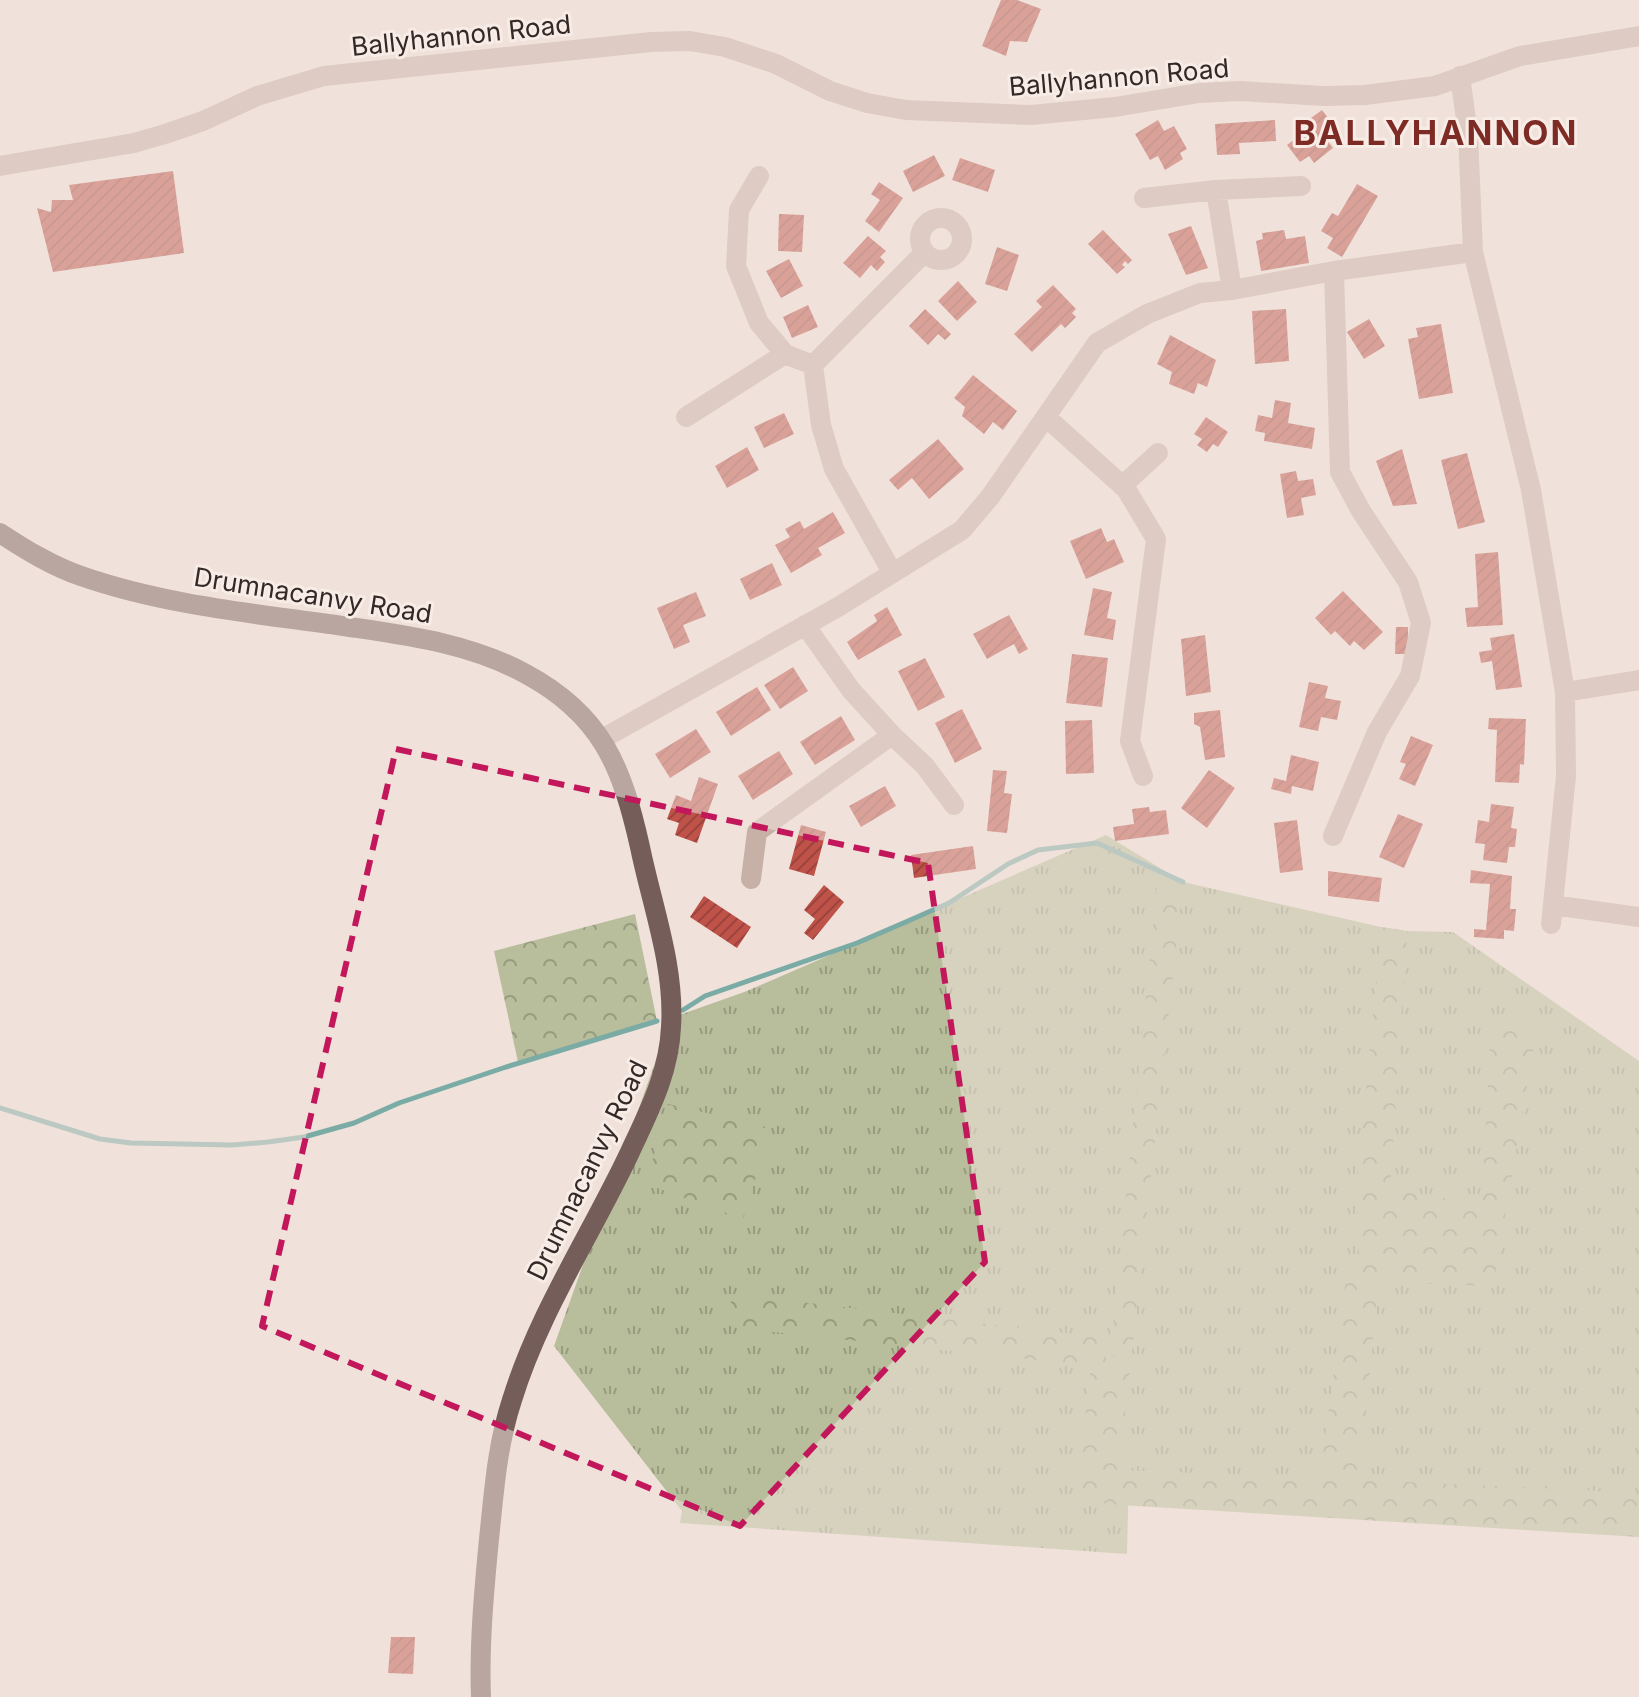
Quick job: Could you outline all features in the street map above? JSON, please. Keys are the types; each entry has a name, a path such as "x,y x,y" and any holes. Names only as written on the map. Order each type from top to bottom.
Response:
{"main road":[{"name":"Drumnacanvy Road","path":"0,533 37,557 81,576 140,592 445,643 488,655 529,675 566,700 594,727 611,755 630,801 660,930 672,1023 668,1062 653,1103 606,1202 525,1357 510,1406 497,1464 484,1596 481,1697"}],"street":[{"name":"Ballyhannon Road","path":"0,166 134,143 203,121 257,96 324,76 651,42 690,41 725,47 776,64 830,91 867,103 906,110 991,115 1073,112 1199,93 1240,91 1365,95 1435,86 1520,56 1639,36"},
{"path":"1460,76 1468,134 1473,252 1531,490 1565,692 1566,776 1552,914 1639,917"},
{"path":"759,176 739,210 736,266 759,323 785,354 813,365"},
{"path":"1144,198 1216,190 1301,186"},
{"path":"1216,190 1232,290"},
{"path":"813,365 925,252"},
{"path":"602,739 805,625 962,530 990,497 1097,343 1147,314 1200,293 1473,252"},
{"path":"1333,836 1377,732 1410,676 1421,623 1408,582 1361,511 1340,472 1334,271"},
{"path":"686,417 785,354"},
{"path":"813,365 821,425 834,469 892,572"},
{"path":"1046,417 1122,486 1156,539 1130,741 1143,776"},
{"path":"1122,486 1158,453"},
{"path":"805,625 851,690 925,766 954,805"},
{"path":"1565,692 1639,680"},
{"path":"751,879 757,832 892,735"}],"highlighted area":[{"path":"396,749 928,863 985,1262 740,1526 262,1326"}],"green space":[{"path":"1106,835 1183,882 1381,927 1453,932 1639,1061 1639,1517 1337,1479 1129,1471 1127,1554 680,1523 682,1511 554,1346 671,1018 747,991"},
{"path":"1158,875 1183,882 1119,1470 1320,1478 1346,1278 1360,1279 1357,1185 1381,927 1407,931 1390,1190 1482,1204 1491,1019 1538,1022 1493,1286 1378,1282 1360,1480 1639,1495 1639,1537 1075,1500 1091,1366 737,1328 728,1314 733,1294 1100,1337 1108,1365 1130,1364 1110,1355"},
{"path":"635,914 657,1021 518,1062 494,951"},
{"path":"668,1104 771,1128 743,1219 646,1184"}],"building":[{"path":"1001,0 1017,0 1041,9 1027,42 1010,41 1006,56 982,46"},
{"path":"1322,110 1338,131 1327,140 1333,148 1314,163 1309,156 1300,162 1287,145 1304,132 1300,126"},
{"path":"1158,120 1164,131 1174,126 1187,149 1180,153 1183,159 1165,170 1158,156 1150,160 1135,134"},
{"path":"1275,120 1276,141 1239,143 1240,154 1217,155 1215,124"},
{"path":"934,155 945,176 913,192 903,171"},
{"path":"960,158 995,170 988,192 952,180"},
{"path":"173,171 184,253 53,272 37,208 51,212 52,200 73,200 69,185"},
{"path":"879,182 903,198 879,232 865,221 880,200 871,194"},
{"path":"1357,184 1378,196 1342,257 1327,248 1333,238 1321,231 1332,213 1338,216"},
{"path":"779,214 804,215 802,252 778,251"},
{"path":"1191,226 1208,268 1186,275 1168,234"},
{"path":"1103,230 1132,260 1128,264 1125,261 1122,265 1125,267 1117,274 1088,244"},
{"path":"1284,230 1286,239 1305,236 1309,263 1261,271 1256,241 1263,239 1262,233"},
{"path":"868,236 886,251 880,257 885,262 877,271 871,265 860,278 843,263"},
{"path":"997,247 1019,255 1007,291 985,284"},
{"path":"789,259 803,286 781,298 766,271"},
{"path":"958,281 977,302 957,321 938,301"},
{"path":"1053,285 1076,309 1072,313 1076,317 1065,328 1061,324 1032,352 1014,334 1042,307 1036,301"},
{"path":"808,305 818,327 792,338 783,317"},
{"path":"925,309 951,334 945,340 938,334 928,345 909,326"},
{"path":"1286,309 1289,361 1255,364 1252,311"},
{"path":"1369,319 1385,346 1364,359 1347,332"},
{"path":"1441,324 1453,393 1419,399 1408,339 1418,337 1416,328"},
{"path":"1170,335 1216,360 1207,387 1198,383 1194,394 1169,384 1172,372 1157,364"},
{"path":"973,375 1017,411 1003,430 993,422 984,434 962,416 965,407 954,398"},
{"path":"1275,400 1291,403 1288,423 1315,428 1312,449 1264,441 1265,433 1255,431 1258,415 1272,418"},
{"path":"784,413 794,434 764,448 754,427"},
{"path":"1206,417 1228,432 1218,447 1213,444 1207,452 1197,445 1202,439 1194,434"},
{"path":"938,439 964,469 929,499 912,478 898,490 889,480"},
{"path":"747,447 759,470 727,488 715,466"},
{"path":"1402,449 1417,504 1393,506 1376,461"},
{"path":"1467,453 1485,522 1458,529 1441,460"},
{"path":"1296,471 1298,481 1313,479 1316,495 1301,498 1304,515 1287,518 1280,474"},
{"path":"833,512 845,533 818,548 822,555 791,573 775,545 790,537 785,529 800,521 804,529"},
{"path":"1101,528 1107,542 1114,539 1124,562 1086,579 1070,541"},
{"path":"1498,552 1503,625 1467,627 1465,608 1478,607 1475,554"},
{"path":"772,563 782,585 750,600 740,579"},
{"path":"1093,588 1112,592 1107,618 1116,620 1113,640 1084,635"},
{"path":"1343,591 1383,632 1364,650 1354,641 1350,646 1335,631 1331,635 1315,618"},
{"path":"696,592 706,616 683,625 690,642 674,649 657,608"},
{"path":"887,607 902,635 858,660 847,642 877,621 874,615"},
{"path":"1009,615 1028,649 1019,654 1014,644 987,659 973,634"},
{"path":"1396,627 1408,627 1408,654 1395,654"},
{"path":"1514,634 1522,687 1496,690 1492,661 1481,663 1479,652 1492,650 1490,638"},
{"path":"1205,635 1211,692 1186,696 1181,639"},
{"path":"1072,654 1108,658 1102,707 1066,703"},
{"path":"925,658 945,697 918,711 898,671"},
{"path":"793,667 808,691 780,709 764,685"},
{"path":"1309,682 1328,686 1325,698 1341,701 1337,720 1321,717 1318,731 1299,727"},
{"path":"757,687 771,710 731,736 716,712"},
{"path":"962,709 982,749 955,763 935,723"},
{"path":"1220,710 1225,757 1205,760 1200,727 1194,724 1194,713"},
{"path":"841,716 855,740 815,765 800,742"},
{"path":"1489,718 1526,719 1524,765 1520,764 1519,783 1495,782 1497,730 1488,729"},
{"path":"1092,720 1094,773 1066,774 1065,721"},
{"path":"696,729 711,752 670,778 655,754"},
{"path":"1411,736 1433,745 1415,786 1399,779 1406,764 1400,762"},
{"path":"779,751 793,774 753,800 738,776"},
{"path":"1291,755 1319,762 1313,791 1292,786 1291,794 1271,789 1274,778 1286,781"},
{"path":"993,770 1007,771 1004,793 1012,794 1007,833 987,831"},
{"path":"1209,770 1235,788 1207,828 1181,808"},
{"path":"699,777 718,784 697,843 675,835 679,823 667,819 676,795 691,801"},
{"path":"885,786 896,806 861,827 849,806"},
{"path":"1491,804 1514,807 1511,828 1517,829 1515,847 1509,847 1507,863 1483,860 1485,844 1475,843 1478,820 1489,822"},
{"path":"1149,807 1150,812 1166,810 1169,834 1115,841 1113,827 1134,824 1132,809"},
{"path":"1398,814 1423,824 1404,868 1379,857"},
{"path":"1297,820 1303,870 1280,873 1274,823"},
{"path":"801,825 826,832 814,876 789,869"},
{"path":"973,846 976,869 914,878 911,855"},
{"path":"1471,870 1512,876 1510,909 1516,909 1514,931 1504,930 1504,939 1474,937 1474,929 1486,930 1490,884 1470,883"},
{"path":"1328,871 1382,878 1379,902 1328,896"},
{"path":"824,885 844,902 813,940 804,933 815,919 804,910"},
{"path":"704,896 751,927 737,948 690,917"},
{"path":"391,1637 415,1637 413,1674 388,1673"}],"waterway":[{"path":"683,1010 705,996 857,943 949,903 1008,864 1038,850 1097,843 1183,882"},
{"path":"0,1108 100,1139 131,1143 232,1145 268,1142 304,1137 354,1123 399,1103 657,1021"}],"district":[{"name":"BALLYHANNON","path":"1436,132"}]}
